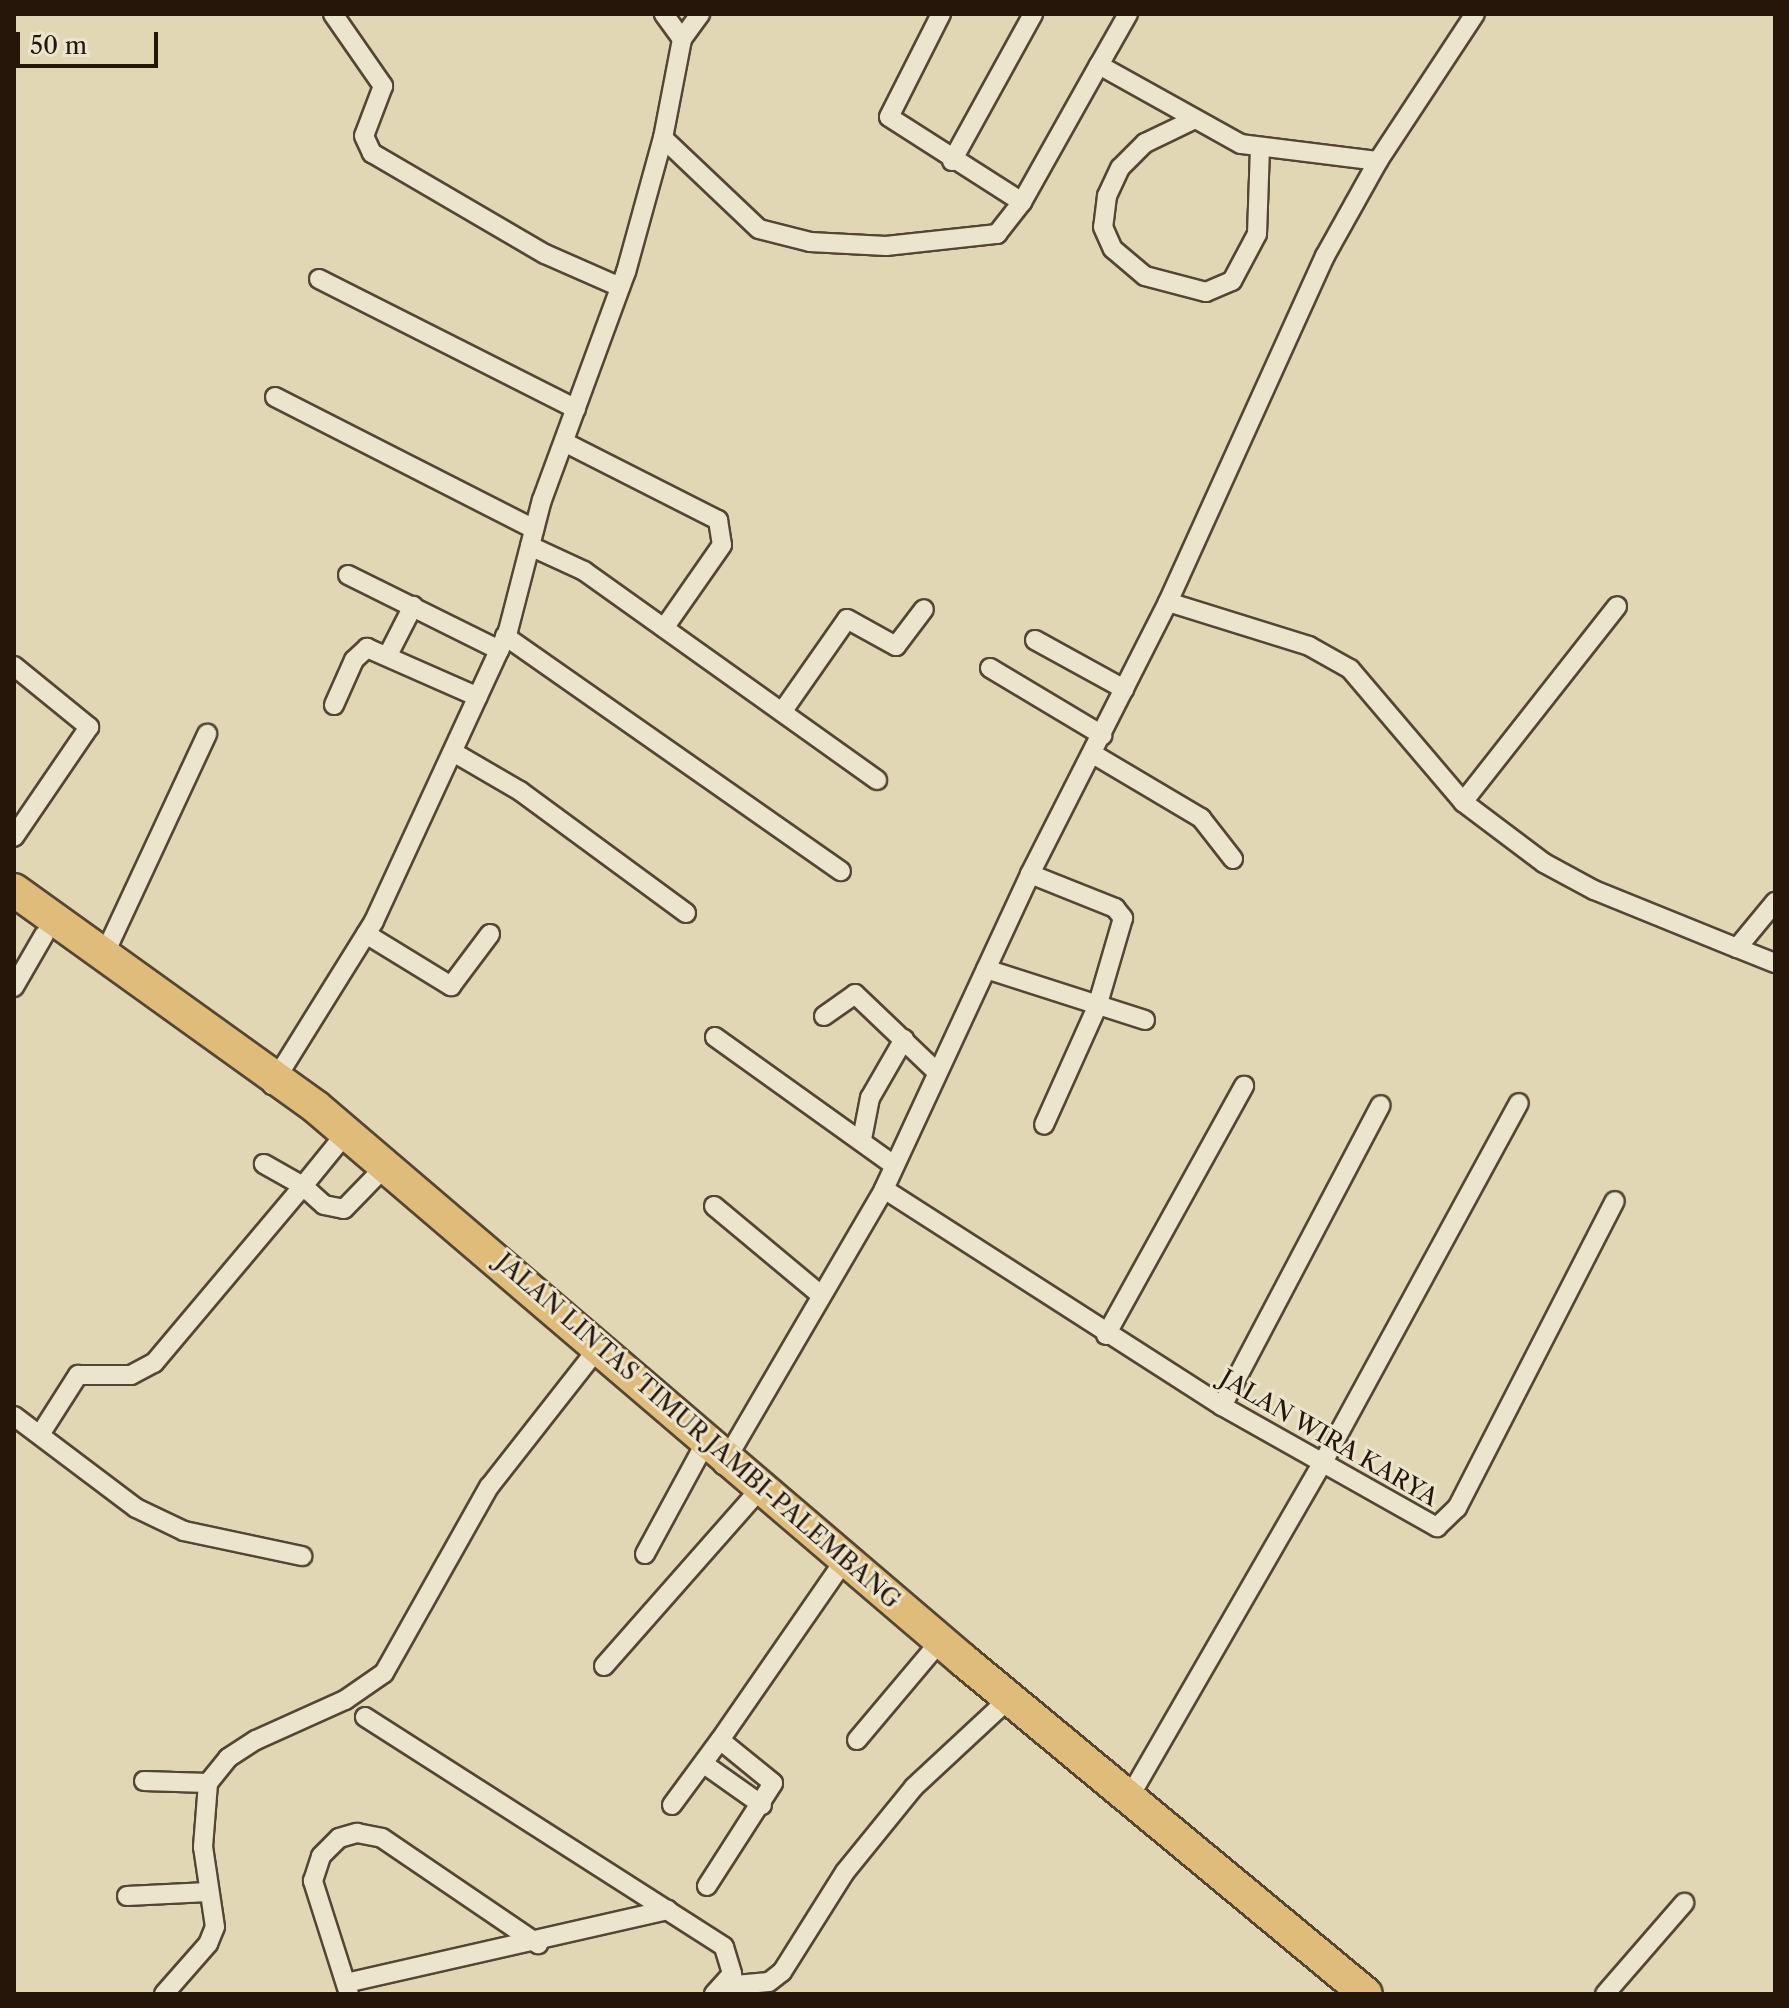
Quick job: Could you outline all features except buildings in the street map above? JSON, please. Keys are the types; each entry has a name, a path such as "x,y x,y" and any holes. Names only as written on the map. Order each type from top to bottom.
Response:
{"highway":[{"name":"JALAN LINTAS TIMUR JAMBI-PALEMBANG","path":"14,890 105,953 462,1226 716,1459 753,1497 837,1571 1335,1994"},
{"name":"JALAN LINTAS TIMUR JAMBI-PALEMBANG","path":"14,914 273,1084 590,1358 1130,1796 1366,1994"}],"street":[{"path":"333,14 383,86 364,136 372,153 545,254 623,280"},
{"path":"664,14 682,39"},
{"path":"273,1084 366,934 502,643 564,442 623,280 663,138 682,39 700,14"},
{"path":"941,14 888,110 892,121 1022,202"},
{"path":"952,161 1033,14"},
{"path":"663,138 759,229 810,242 886,246 983,239 997,234 1022,202 1128,14"},
{"path":"645,1554 716,1459 821,1295 884,1189 1030,874 1168,602 1301,315 1325,256 1378,161 1475,14"},
{"path":"1099,65 1191,121 1260,149 1378,161"},
{"path":"1191,121 1145,143 1120,168 1107,196 1103,227 1113,249 1145,276 1206,292 1232,281 1257,234 1260,149"},
{"path":"319,279 576,409"},
{"path":"275,397 532,538 584,571 877,780"},
{"path":"564,442 718,520 722,545 664,628"},
{"path":"348,575 502,643 841,871"},
{"path":"1168,602 1309,646 1350,669 1463,802 1544,863 1594,890 1775,963"},
{"path":"389,653 413,606"},
{"path":"1463,802 1617,606"},
{"path":"782,712 847,619 891,646 924,609"},
{"path":"1035,640 1124,689"},
{"path":"334,705 360,651 389,653 478,697"},
{"path":"14,666 89,727 14,837"},
{"path":"990,668 1102,735"},
{"path":"105,953 207,734"},
{"path":"453,752 520,791 686,913"},
{"path":"1093,754 1208,823 1233,859"},
{"path":"1030,874 1121,912 1123,925 1097,1007 1044,1125"},
{"path":"1737,948 1775,902"},
{"path":"366,934 451,986 490,934"},
{"path":"14,987 44,935"},
{"path":"986,969 1145,1020"},
{"path":"824,1016 855,994 937,1072"},
{"path":"715,1037 862,1139 894,1165"},
{"path":"862,1139 870,1098 904,1039"},
{"path":"1106,1335 1244,1086"},
{"path":"1130,1796 1322,1464 1519,1103"},
{"path":"1222,1406 1381,1105"},
{"path":"41,1433 78,1375 131,1375 154,1363 338,1143"},
{"path":"264,1164 303,1186 338,1212 376,1176"},
{"name":"JALAN WIRA KARYA","path":"884,1189 1106,1335 1222,1406 1422,1522 1437,1527 1448,1520 1615,1201"},
{"path":"714,1206 821,1295"},
{"path":"166,1992 213,1937 203,1847 208,1783 228,1758 256,1740 345,1700 384,1673 482,1497 590,1358"},
{"path":"14,1416 41,1433 136,1508 184,1531 302,1556"},
{"path":"604,1666 753,1497"},
{"path":"672,1805 704,1764 837,1571"},
{"path":"857,1740 932,1651"},
{"path":"719,1990 769,1982 782,1972 845,1872 914,1787 999,1708"},
{"path":"365,1717 724,1947 732,1974 719,1990"},
{"path":"707,1886 762,1805 771,1778 720,1740"},
{"path":"704,1764 762,1805"},
{"path":"144,1781 208,1783"},
{"path":"538,1944 382,1838 357,1833 339,1838 321,1856 313,1881 348,1989 538,1944 668,1910"},
{"path":"127,1896 208,1892"},
{"path":"1605,1994 1684,1903"}]}
